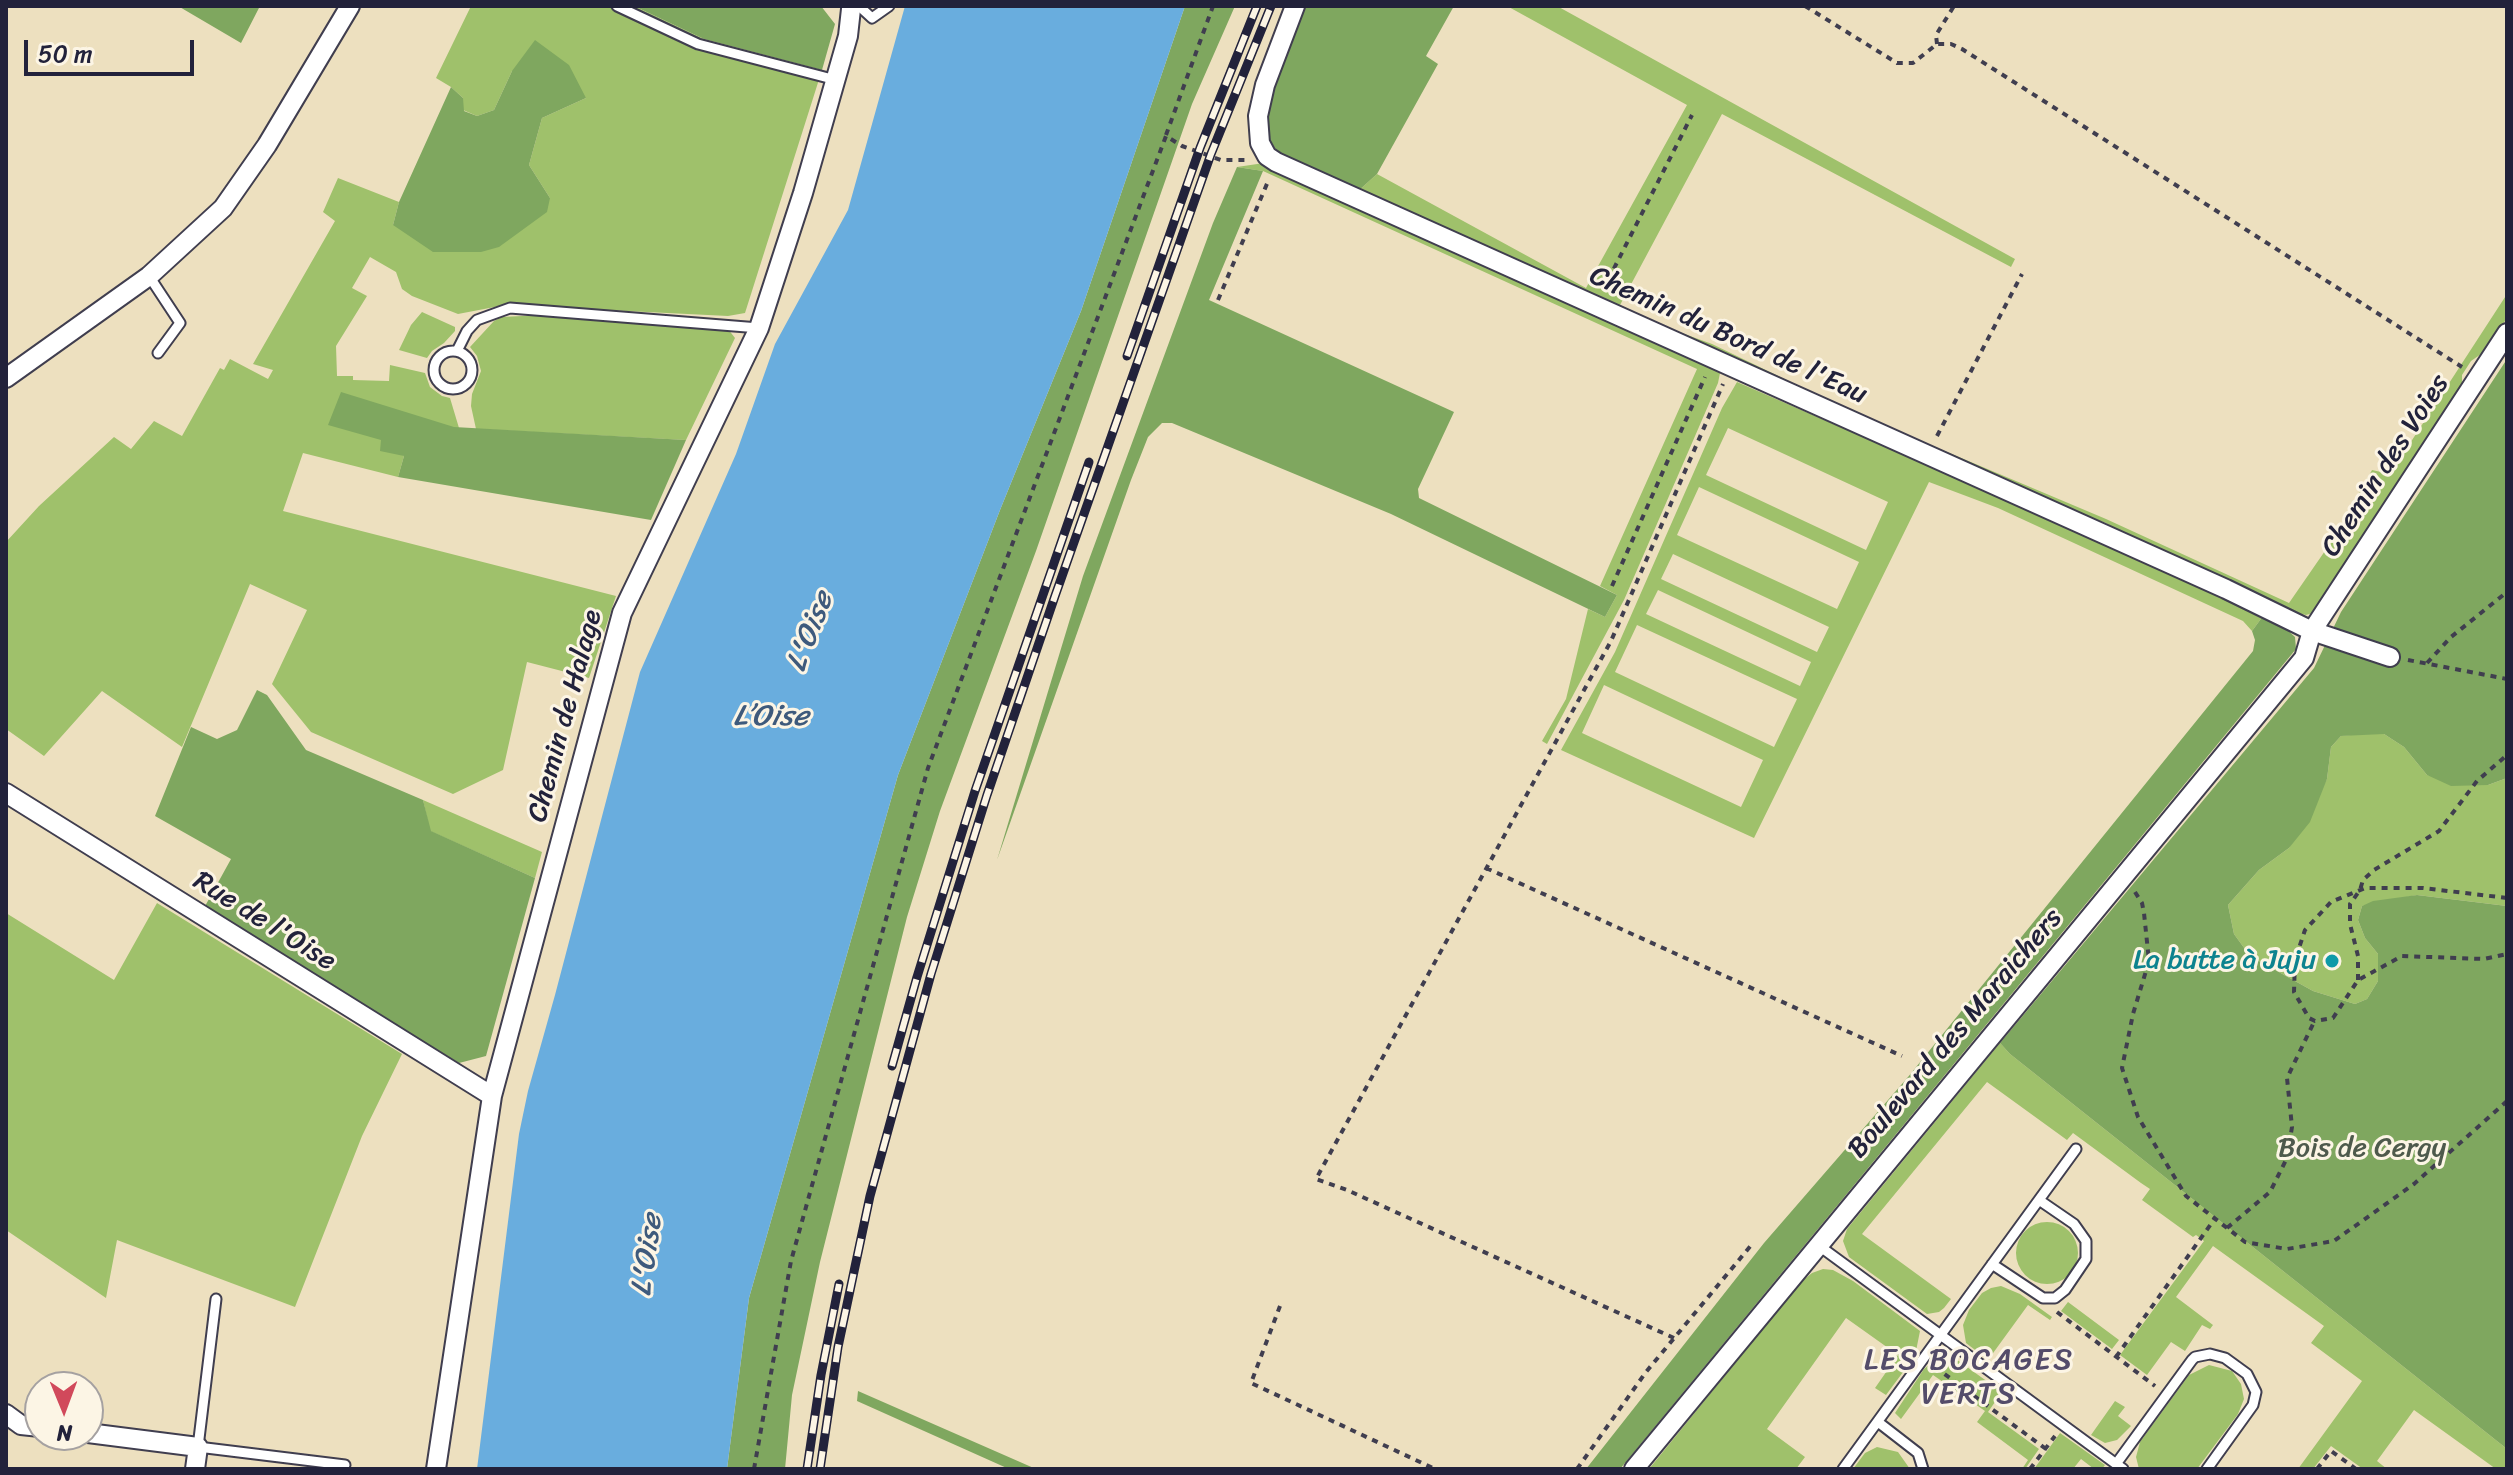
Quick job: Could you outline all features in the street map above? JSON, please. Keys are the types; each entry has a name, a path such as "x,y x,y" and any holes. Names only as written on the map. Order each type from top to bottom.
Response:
{"street":[{"path":"6,378 149,276 223,208 267,145 350,6"},
{"path":"1271,159 1260,143 1257,131 1260,104 1295,6"},
{"name":"Chemin de Halage","path":"436,1469 492,1096 622,613 759,328 803,193 854,7"},
{"name":"Chemin du Bord de l'Eau","path":"1271,159 2197,576 2312,631 2390,657"},
{"name":"Chemin des Voies","path":"2312,631 2507,333"},
{"name":"Boulevard des Maraichers","path":"1634,1469 2304,658 2312,631"},
{"name":"Rue de l'Oise","path":"6,793 492,1096"},
{"path":"6,1414 24,1425"},
{"path":"104,1435 198,1447 195,1469"}],"lane":[{"path":"617,6 698,44 836,80"},
{"path":"854,7 872,18 889,6"},
{"path":"149,276 180,323 158,353"},
{"path":"457,351 467,331 477,320 510,308 759,328"},
{"path":"457,351 469,359 473,372 466,385 453,389 440,384 434,372 443,354 457,351"},
{"path":"1843,1469 2076,1149"},
{"path":"1992,1264 2043,1298 2050,1299 2065,1290 2083,1263 2087,1252 2086,1241 2074,1224 2039,1200"},
{"path":"1818,1245 2120,1467 2192,1360 2201,1355 2225,1358 2251,1378 2256,1392 2253,1405 2207,1469"},
{"path":"216,1299 198,1447 345,1465"},
{"path":"1878,1422 1918,1453 1923,1469"}],"path":[{"path":"754,1469 791,1261 928,768 1213,6"},
{"path":"1805,6 1897,63 1913,63 1937,44 1951,44 1962,49 2478,377"},
{"path":"1937,44 1936,35 1954,6"},
{"path":"1595,307 1692,115"},
{"path":"1166,136 1182,146 1221,160 1271,159 1218,300"},
{"path":"1926,456 2022,274"},
{"path":"1612,586 1722,364"},
{"path":"1674,1338 1316,1179 1611,641 1722,364"},
{"path":"2427,663 2451,637 2507,592"},
{"path":"2390,657 2507,679"},
{"path":"2358,980 2358,956 2350,924 2350,904 2363,880 2374,870 2439,831 2477,781 2507,755"},
{"path":"1486,868 1902,1056"},
{"path":"2121,880 2138,895 2142,903 2149,961 2133,1014 2122,1068 2138,1117 2186,1196 2245,1242 2287,1249 2334,1241 2414,1184 2507,1101"},
{"path":"2507,898 2423,888 2360,890 2331,902 2305,930 2295,960 2294,992 2309,1018 2315,1021 2333,1018 2358,980 2402,956 2484,959 2507,954"},
{"path":"2227,1228 2270,1192 2287,1158 2292,1127 2287,1078 2315,1021"},
{"path":"2116,1357 2216,1217"},
{"path":"1577,1469 1646,1372 1753,1243"},
{"path":"2050,1299 2055,1311 2167,1395"},
{"path":"1280,1306 1251,1383 1435,1469"},
{"path":"1924,1359 2046,1449"},
{"path":"2030,1469 2063,1425"},
{"path":"2317,1469 2331,1451 2356,1469"}],"green space":[{"path":"178,6 260,6 241,43"},
{"path":"471,6 634,6 704,39 822,70 745,313 728,316 505,305 458,314 412,296 402,289 396,272 370,257 352,288 367,296 336,346 337,376 353,376 353,380 389,381 390,365 425,373 430,387 450,398 459,428 381,440 404,456 398,477 303,453 283,511 616,596 589,678 527,662 503,770 453,794 311,732 272,684 307,610 250,584 182,747 102,691 44,756 6,729 6,542 39,506 114,437 131,449 154,421 182,436 220,368 224,370 230,359 268,379 273,370 253,364 335,221 323,212 338,178 399,202 393,225 550,198 529,165 542,118 586,98 512,71 494,110 477,116 463,110 463,98 436,78"},
{"path":"634,6 821,6 835,24 822,70 704,39"},
{"path":"1185,6 1235,6 1192,104 1036,551 940,811 907,917 820,1262 792,1395 785,1469 727,1469 749,1298 898,775 1081,311"},
{"path":"1301,6 1454,6 1426,56 1438,64 1377,174 1356,193 1309,172 1277,151 1265,133 1265,99"},
{"path":"1507,6 1557,6 2015,259 2011,267 1722,114 1620,305 1587,297 1356,193 1377,174 1586,288 1687,105"},
{"path":"535,40 569,65 586,98 542,118 529,165 550,198 547,212 499,247 481,252 433,252 393,225 399,202 451,87 463,98 464,111 477,116 494,110 512,71"},
{"path":"1264,163 1705,362 1720,373 1624,600 1547,744 1542,741 1566,699 1588,609 1605,617 1617,595 1600,586 1697,369 1263,171 1237,167"},
{"path":"1237,167 1263,171 1209,300 1454,412 1418,489 1419,498 1617,595 1605,617 1391,514 1172,423 1162,423 1148,437 1131,480 997,860 1083,576 1213,223"},
{"path":"2507,294 2507,318 2484,352 2471,361 2462,375 2462,386 2316,612 2306,615 2138,542 2106,523 2039,499 1622,310 1620,305 1668,328 1712,344 1857,414 2106,519 2289,603 2336,535 2372,470 2390,474"},
{"path":"422,312 455,327 455,331 427,358 399,350 411,325"},
{"path":"567,316 728,329 735,338 686,440 476,429 472,394 481,371 477,356 470,347 494,321 502,317"},
{"name":"Bois de Cergy","path":"2507,359 2507,778 2488,785 2451,786 2427,775 2404,747 2384,734 2341,736 2331,747 2327,779 2310,822 2289,848 2259,870 2228,905 2234,934 2250,956 2313,991 2355,1004 2367,999 2378,981 2378,954 2365,938 2358,920 2362,906 2373,901 2417,895 2507,906 2507,1449 2000,1043 2314,668 2341,612"},
{"path":"1737,382 2263,616 2252,631 2243,621 1998,508 1929,482 1754,838 1561,750 1615,652 1722,408","holes":["1728,428 1888,502 1866,550 1706,475","1699,487 1859,562 1837,609 1677,535","1673,554 1829,627 1817,652 1661,579","1658,590 1811,662 1800,686 1646,614","1637,625 1797,699 1774,747 1615,672","1604,685 1763,760 1741,807 1582,733"]},
{"path":"341,392 454,427 686,440 651,520 398,477 404,456 380,451 381,440 328,425"},
{"path":"2263,616 2281,624 2295,637 2296,649 1620,1469 1586,1469 1764,1243 1908,1077 2253,651 2255,640 2252,631"},
{"path":"257,690 267,695 306,750 423,800 431,831 535,878 486,1056 459,1063 204,908 231,859 155,816 191,727 217,739 237,730"},
{"path":"2384,734 2404,747 2427,775 2488,785 2507,778 2507,906 2417,895 2362,906 2358,920 2365,938 2378,954 2378,981 2367,999 2355,1004 2313,991 2250,956 2234,934 2228,905 2259,870 2289,848 2327,779 2331,747 2341,736"},
{"path":"423,800 542,852 535,878 430,831"},
{"path":"157,903 402,1054 362,1136 295,1307 117,1240 106,1298 6,1230 6,913 114,980"},
{"path":"2000,1043 2507,1449 2507,1469 2496,1469 2414,1410 2377,1461 2387,1469 2363,1469 2331,1446 2313,1469 2298,1469 2362,1381 2311,1343 2324,1326 2213,1246 2176,1297 2213,1325 2210,1329 2202,1325 2185,1351 2171,1342 2147,1375 2120,1355 2204,1241 2196,1235 2193,1237 2142,1200 2150,1189 2073,1133 2067,1140 1987,1082 1862,1234 1951,1299 1944,1308 1927,1314 1849,1257 1843,1241 1847,1229"},
{"path":"2047,1222 2059,1224 2069,1231 2076,1241 2076,1265 2069,1275 2059,1282 2047,1284 2035,1282 2025,1275 2018,1265 2016,1253 2018,1241 2025,1231 2035,1224"},
{"path":"1823,1269 1833,1270 1853,1281 1920,1331 1915,1356 1886,1395 1875,1388 1898,1355 1846,1318 1767,1429 1805,1457 1796,1469 1649,1469 1802,1281"},
{"path":"2001,1286 2020,1294 2052,1317 2050,1320 2028,1305 1988,1360 1966,1343 1963,1325 1969,1310 1982,1293"},
{"path":"2068,1302 2119,1340 2112,1349 2061,1311"},
{"path":"1953,1357 2002,1392 1988,1412 2039,1449 2025,1469 2022,1469 2028,1460 1977,1422 1985,1411 1933,1375 1901,1419 1895,1413 1924,1369 1936,1359"},
{"path":"2209,1365 2232,1371 2241,1384 2244,1399 2238,1414 2197,1469 2139,1469 2136,1457 2140,1442 2189,1375"},
{"path":"858,1391 1036,1469 1009,1469 857,1401"},
{"path":"2115,1401 2125,1407 2118,1416 2131,1426 2117,1440 2105,1443 2091,1435"},
{"path":"2060,1433 2105,1465 2102,1469 2094,1469 2081,1459 2073,1469 2034,1469"},
{"path":"1877,1447 1898,1452 1910,1469 1853,1469 1865,1453"}],"water":[{"name":"L’Oise","path":"905,6 1185,6 1081,311 898,775 749,1298 727,1469 477,1469 519,1134 640,672 736,454 775,344 848,210"}],"railway":[{"path":"1127,356 1200,148 1257,6"},
{"path":"820,1469 838,1347 870,1196 931,974 987,795 1055,596 1211,154 1271,6"},
{"path":"892,1066 975,791 1089,462"},
{"path":"807,1469 839,1284"}],"place":[{"name":"La butte à Juju","path":"2332,961"}],"district":[{"name":"LES BOCAGES VERTS","path":"1969,1378"}],"water label":[{"name":"L'Oise","path":"811,632"},
{"name":"L'Oise","path":"648,1255"}]}
